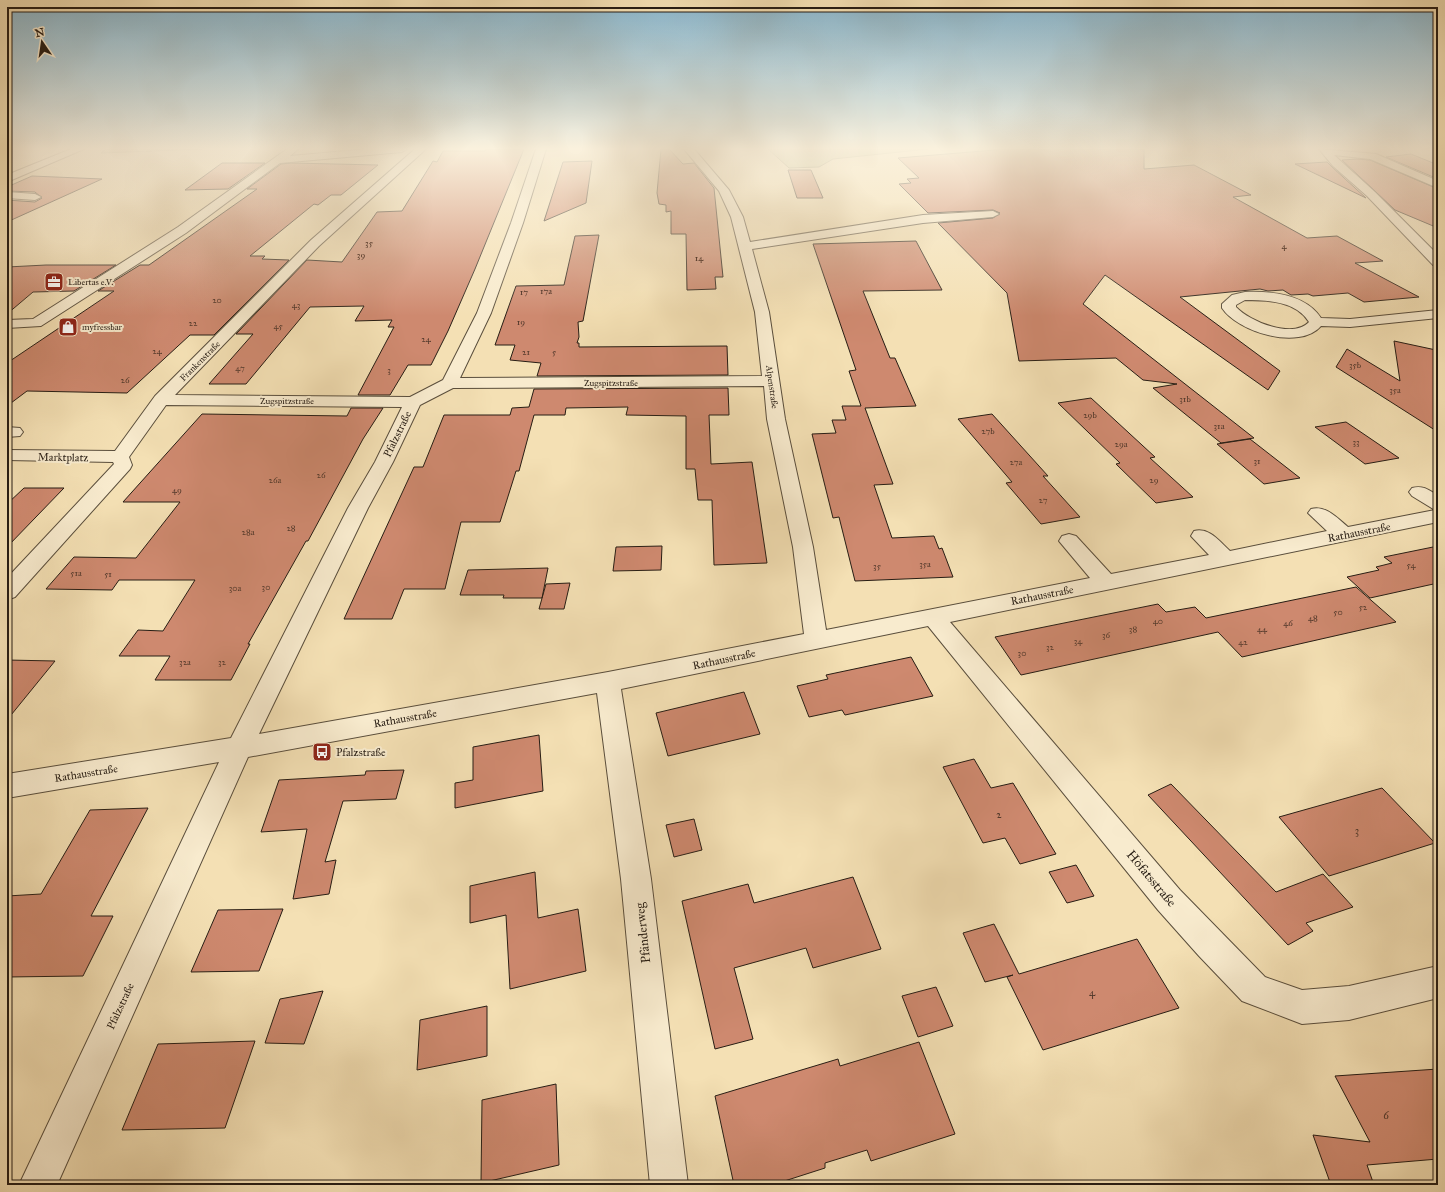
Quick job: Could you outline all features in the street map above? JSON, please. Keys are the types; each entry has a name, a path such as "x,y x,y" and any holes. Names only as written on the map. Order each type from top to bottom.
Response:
{"street":[{"path":"7,324 36,323 182,230 218,205"},
{"name":"Frankenstraße","path":"7,592 123,465 120,457 161,400 316,243 359,205"},
{"path":"450,383 484,313 523,205"},
{"name":"Alpenstraße","path":"731,205 745,246 762,312 778,427 803,547 816,640"},
{"path":"1381,205 1438,262"},
{"path":"745,246 923,220 993,214"},
{"path":"1245,296 1270,297 1290,302 1307,310 1314,316 1317,322 1315,327 1296,332 1266,329 1240,319 1232,313 1228,304 1237,298 1245,296"},
{"path":"1317,322 1350,323 1438,314"},
{"name":"Zugspitzstraße","path":"450,383 771,381"},
{"name":"Pfalzstraße","path":"38,1185 239,748 413,402 450,383"},
{"name":"Zugspitzstraße","path":"161,400 413,402"},
{"name":"Marktplatz","path":"7,455 120,457"},
{"path":"1419,492 1438,505"},
{"path":"1318,513 1344,535"},
{"name":"Rathausstraße","path":"7,786 239,748 608,682 1438,516"},
{"path":"1201,536 1224,558"},
{"path":"1069,541 1106,582"},
{"name":"Höfatsstraße","path":"933,617 1170,900 1210,946 1254,989 1302,1007 1348,1003 1438,982"},
{"name":"Pfänderweg","path":"608,682 636,879 669,1185"}],"building":[{"path":"7,205 45,205 7,222"},
{"path":"235,205 313,205 250,256 265,256 262,259 289,260 214,335 190,335 127,393 27,391 7,406 7,363 114,291 98,291 140,265 149,265"},
{"path":"406,205 501,205 448,331 431,365 408,365 390,395 358,395 394,327 388,327 392,320 355,321 364,306 310,307 246,384 209,384 253,334 236,334 307,260 342,262 377,212 402,211"},
{"path":"549,205 582,205 544,221"},
{"path":"663,205 716,205 723,277 715,277 716,289 687,290 686,234 671,234 671,211 666,212 666,205"},
{"path":"920,205 1247,205 1307,238 1337,236 1383,261 1355,263 1419,297 1364,302 1348,293 1313,296 1308,294 1291,295 1283,290 1268,291 1260,289 1180,297 1280,371 1268,390 1105,275 1083,304 1254,438 1221,443 1153,388 1177,384 1143,380 1116,358 1019,361 1007,293 938,223 993,218 1000,213 993,210 928,213"},
{"path":"1389,205 1438,205 1438,228 1395,210"},
{"path":"599,235 583,321 578,322 579,337 577,343 579,343 579,347 727,346 728,375 537,376 541,363 510,360 515,345 495,345 516,286 564,285 575,236"},
{"path":"916,241 942,290 863,291 890,358 895,358 916,406 865,408 893,484 874,485 892,538 934,536 939,549 942,548 953,577 855,581 839,517 833,518 812,434 836,433 832,420 846,420 842,406 861,406 849,371 856,370 813,244"},
{"path":"46,265 116,265 74,291 33,292 7,314 7,267"},
{"path":"1394,341 1436,350 1438,366 1438,432 1336,367 1347,349 1400,381"},
{"path":"728,388 729,415 709,415 711,464 752,462 767,563 714,565 712,500 698,500 695,469 686,469 686,416 626,415 628,407 566,408 565,415 534,415 519,471 516,471 500,522 461,522 445,589 404,589 392,619 344,619 414,467 423,467 444,415 510,415 512,408 529,407 534,389"},
{"path":"1091,398 1155,457 1150,458 1193,497 1156,503 1116,464 1120,463 1058,403"},
{"path":"351,408 383,408 363,439 308,541 306,541 248,644 250,644 231,680 155,680 170,656 119,656 138,630 163,631 195,580 119,580 112,590 46,589 74,557 136,558 180,502 123,502 202,414 347,416"},
{"path":"992,414 1048,476 1043,476 1080,517 1041,524 1006,483 1012,482 958,419"},
{"path":"1346,422 1399,458 1365,464 1315,427"},
{"path":"1250,439 1300,478 1264,484 1217,444"},
{"path":"24,488 64,488 7,547 7,504"},
{"path":"662,546 661,570 613,571 616,547"},
{"path":"1438,546 1438,583 1370,598 1347,577 1379,570 1376,567 1392,563 1384,557"},
{"path":"548,568 542,598 503,598 504,595 460,595 468,570"},
{"path":"570,583 564,609 539,609 546,584"},
{"path":"1356,587 1396,622 1242,657 1218,632 1021,675 995,637 1158,604 1166,612 1195,607 1206,618"},
{"path":"911,657 933,696 845,715 842,710 809,717 797,686 828,679 826,675"},
{"path":"7,660 55,661 7,720"},
{"path":"744,692 760,734 668,756 656,713"},
{"path":"539,735 543,791 455,808 455,783 473,780 473,747"},
{"path":"974,759 991,788 1013,783 1056,854 1020,864 1005,838 983,843 943,767"},
{"path":"404,770 396,799 343,801 325,862 336,860 329,894 293,899 307,829 261,832 279,780 365,775 366,771"},
{"path":"1171,784 1276,892 1323,874 1353,907 1306,923 1313,931 1288,945 1148,795"},
{"path":"1382,788 1435,843 1329,876 1279,817"},
{"path":"148,808 91,916 113,916 83,976 7,977 7,896 41,894 90,810"},
{"path":"694,819 702,850 674,857 666,825"},
{"path":"1076,865 1094,896 1067,903 1049,872"},
{"path":"535,872 538,918 578,909 586,971 510,989 506,915 470,923 470,886"},
{"path":"853,877 881,949 813,968 806,948 734,968 753,1039 715,1049 682,901 748,884 754,903"},
{"path":"283,909 259,971 191,972 218,910"},
{"path":"994,924 1019,974 1137,939 1179,1008 1043,1050 1007,977 1013,975 985,982 963,933"},
{"path":"936,987 953,1026 918,1037 902,996"},
{"path":"323,991 304,1044 265,1043 280,999"},
{"path":"487,1006 487,1056 417,1070 420,1020"},
{"path":"255,1041 225,1128 122,1130 158,1044"},
{"path":"919,1042 955,1134 871,1161 867,1150 825,1163 825,1168 772,1185 734,1185 715,1096 838,1059 840,1066"},
{"path":"1438,1069 1438,1159 1367,1165 1374,1185 1331,1185 1313,1135 1370,1142 1335,1076"},
{"path":"556,1084 559,1165 481,1183 482,1100"}],"place":[{"name":"Libertas e.V.","path":"54,282"},
{"name":"myfressbar","path":"68,327"},
{"name":"Pfalzstraße","path":"322,752"}]}
